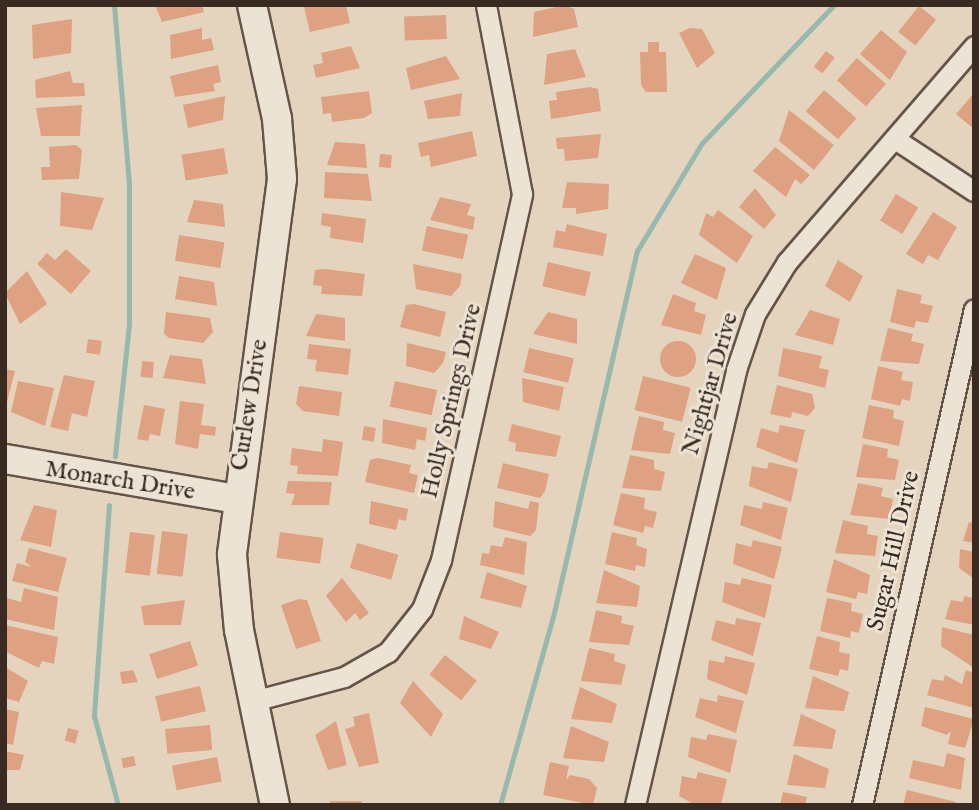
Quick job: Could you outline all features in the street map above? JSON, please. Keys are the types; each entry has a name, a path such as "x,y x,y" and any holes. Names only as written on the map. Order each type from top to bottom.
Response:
{"street":[{"name":"Curlew Drive","path":"252,5 277,119 282,179 236,499 233,591 275,805"},
{"name":"Holly Springs Drive","path":"253,701 344,677 388,652 422,609 441,560 522,194 486,5"},
{"name":"Nightjar Drive","path":"635,805 736,370 755,314 787,262 974,46"},
{"path":"895,139 974,191"},
{"name":"Sugar Hill Drive","path":"862,805 974,309"},
{"name":"Monarch Drive","path":"5,459 236,499"}],"building":[{"path":"155,5 202,5 204,12 162,22"},
{"path":"346,5 350,23 310,32 304,7"},
{"path":"565,5 574,9 578,27 533,37 534,12"},
{"path":"919,6 936,20 915,45 898,32"},
{"path":"446,15 447,39 405,40 404,16"},
{"path":"72,19 71,53 33,59 32,25"},
{"path":"202,28 202,40 211,38 214,50 171,59 170,35"},
{"path":"690,28 702,29 715,53 697,68 679,33"},
{"path":"881,30 907,52 890,80 860,54"},
{"path":"648,42 659,42 659,52 666,52 667,92 646,92 641,85 640,52 648,52"},
{"path":"351,46 360,68 316,78 313,65 323,63 321,53"},
{"path":"575,49 586,77 544,85 547,54"},
{"path":"826,51 835,58 822,74 814,67"},
{"path":"446,56 460,79 411,90 406,68"},
{"path":"857,58 886,84 866,106 837,80"},
{"path":"218,65 221,82 213,84 215,91 175,97 170,76"},
{"path":"70,71 73,83 84,83 85,96 36,98 35,80"},
{"path":"590,87 598,89 601,111 551,119 549,101 557,100 556,92"},
{"path":"824,90 856,118 838,139 806,111"},
{"path":"369,91 372,113 364,118 332,122 331,113 323,114 321,97"},
{"path":"462,93 460,116 428,119 424,101"},
{"path":"974,93 974,129 956,114"},
{"path":"225,96 223,120 188,128 183,105"},
{"path":"82,105 80,136 41,136 36,108"},
{"path":"789,110 834,145 814,170 779,141"},
{"path":"472,131 477,156 431,167 429,155 421,157 418,143"},
{"path":"601,134 598,158 565,161 564,149 557,149 556,138"},
{"path":"335,142 365,144 367,168 327,165"},
{"path":"76,145 82,150 79,179 42,180 41,167 50,167 49,147"},
{"path":"775,147 810,175 801,184 795,179 786,197 753,171"},
{"path":"224,148 228,174 186,180 182,155"},
{"path":"380,154 392,155 391,168 379,167"},
{"path":"325,172 368,174 372,201 324,198"},
{"path":"567,182 609,184 608,209 576,214 576,208 562,208"},
{"path":"755,188 776,215 764,229 739,207"},
{"path":"61,192 104,198 92,230 60,226"},
{"path":"896,194 918,207 902,234 880,221"},
{"path":"440,197 471,204 467,215 475,217 473,230 430,220"},
{"path":"194,200 223,204 225,227 187,222"},
{"path":"718,210 753,236 737,263 699,235 706,213 713,217"},
{"path":"933,212 957,227 938,260 928,255 923,264 906,254"},
{"path":"322,213 366,219 363,243 330,238 331,227 321,225"},
{"path":"567,224 607,234 603,256 553,247 556,230 565,232"},
{"path":"427,226 468,235 463,259 422,250"},
{"path":"179,235 224,242 220,268 175,261"},
{"path":"66,249 91,271 71,294 37,264 47,253 55,260"},
{"path":"695,254 726,268 717,300 681,283"},
{"path":"838,260 863,276 850,302 825,286"},
{"path":"548,262 591,272 585,296 542,286"},
{"path":"413,264 462,274 460,286 451,296 416,289"},
{"path":"315,270 365,274 362,296 321,294 322,286 313,285"},
{"path":"27,271 47,304 20,324 5,293"},
{"path":"179,276 214,282 217,306 175,299"},
{"path":"897,289 922,295 920,303 933,306 928,323 916,321 914,328 890,322"},
{"path":"673,294 696,303 694,311 706,315 701,335 661,325"},
{"path":"414,304 446,312 440,337 400,327 406,305"},
{"path":"810,310 840,319 833,345 795,335"},
{"path":"166,312 210,318 213,332 203,343 169,338 164,334"},
{"path":"548,312 577,319 577,344 533,334"},
{"path":"316,314 345,318 345,341 306,336"},
{"path":"888,328 913,334 911,341 924,344 919,364 880,361"},
{"path":"88,339 102,341 100,355 86,353"},
{"path":"678,341 691,346 696,359 691,372 678,377 665,372 660,359 665,346"},
{"path":"407,343 446,352 443,363 434,373 406,366"},
{"path":"309,344 351,349 348,375 315,371 317,360 307,359"},
{"path":"529,348 574,358 568,383 523,372"},
{"path":"783,348 822,356 819,368 829,370 825,388 778,376"},
{"path":"170,355 202,359 206,384 163,378"},
{"path":"142,361 154,362 153,378 141,377"},
{"path":"878,366 903,372 901,380 913,382 910,401 902,399 900,406 871,399"},
{"path":"5,369 15,371 6,406 5,406"},
{"path":"64,375 95,381 87,417 72,413 68,431 50,427"},
{"path":"643,376 691,388 682,422 635,410"},
{"path":"522,378 564,387 559,411 523,402"},
{"path":"18,381 54,388 45,426 11,412"},
{"path":"395,381 437,390 432,415 390,406"},
{"path":"777,385 812,394 815,408 808,416 792,412 791,418 770,414"},
{"path":"299,386 342,392 339,416 303,411 296,404"},
{"path":"180,401 204,404 201,425 216,427 215,436 200,434 198,449 175,444"},
{"path":"144,405 165,409 160,436 150,434 148,441 137,439"},
{"path":"869,405 894,410 893,418 904,421 899,446 862,438"},
{"path":"639,416 664,422 663,430 675,433 670,454 631,450"},
{"path":"383,419 427,428 425,441 417,439 415,450 382,443"},
{"path":"512,424 561,436 556,457 515,451 516,443 508,441"},
{"path":"780,425 805,430 797,463 756,447 761,428 778,433"},
{"path":"364,426 376,428 374,442 362,440"},
{"path":"323,439 343,442 338,476 297,474 298,466 290,465 292,448 322,452"},
{"path":"863,444 888,449 887,457 899,460 895,480 856,477"},
{"path":"630,455 654,460 654,469 665,472 661,491 622,488"},
{"path":"378,458 411,465 409,473 418,475 414,493 365,482 370,460"},
{"path":"769,462 798,469 791,502 749,486 752,466 767,469"},
{"path":"503,463 549,474 545,491 540,498 497,488"},
{"path":"288,481 332,482 329,505 291,505 295,494 286,493"},
{"path":"858,483 883,488 881,496 893,499 889,519 850,515"},
{"path":"621,493 645,498 644,509 657,512 653,528 645,526 643,533 613,525"},
{"path":"371,501 408,509 406,521 399,519 396,530 369,524"},
{"path":"495,501 528,509 530,501 539,503 536,530 530,536 493,527"},
{"path":"763,502 788,508 781,540 740,525 744,505 762,509"},
{"path":"34,505 57,510 51,547 20,540"},
{"path":"843,520 868,526 867,534 878,536 875,556 835,553"},
{"path":"969,522 974,523 974,543 963,541"},
{"path":"162,531 188,534 183,577 157,574"},
{"path":"130,532 155,535 150,576 125,573"},
{"path":"280,532 324,538 320,564 276,558"},
{"path":"612,532 637,538 636,545 647,549 645,567 636,565 635,571 605,564"},
{"path":"505,537 527,542 524,575 480,565 482,553 489,554 491,545 502,547"},
{"path":"753,540 782,547 774,579 733,564 736,543 751,547"},
{"path":"357,543 398,555 391,580 350,568"},
{"path":"29,548 67,558 58,592 12,581 17,563 32,567 25,562"},
{"path":"960,549 974,552 974,579 959,568"},
{"path":"834,559 870,575 867,594 858,592 856,599 826,592"},
{"path":"604,570 640,586 637,607 596,603"},
{"path":"487,572 527,586 521,608 480,598"},
{"path":"342,578 369,613 360,620 355,613 346,622 326,596"},
{"path":"742,578 772,585 765,618 722,602 725,582 740,585"},
{"path":"24,588 58,597 54,630 5,619 7,598 21,602"},
{"path":"964,596 974,598 974,625 945,619 951,600 963,602"},
{"path":"827,598 852,603 851,611 863,614 859,633 851,631 850,638 820,631"},
{"path":"299,599 307,600 321,641 296,649 281,605"},
{"path":"185,600 181,625 144,625 141,606"},
{"path":"596,610 622,616 621,623 634,626 629,645 589,642"},
{"path":"464,616 499,632 491,649 459,639"},
{"path":"736,618 761,623 753,656 711,640 716,620 735,625"},
{"path":"5,625 58,637 54,664 42,661 39,668 6,652"},
{"path":"942,627 974,635 974,668 941,646"},
{"path":"817,636 840,642 839,652 850,654 848,671 840,669 838,676 809,669"},
{"path":"190,641 198,666 157,679 149,654"},
{"path":"589,648 615,654 614,661 626,665 621,685 581,681"},
{"path":"445,655 477,681 461,700 429,674"},
{"path":"725,656 755,663 747,695 707,679 709,660 724,663"},
{"path":"5,667 28,681 19,702 5,698"},
{"path":"133,670 138,682 122,684 120,672"},
{"path":"966,670 974,673 974,708 927,695 932,679 943,681 945,675 962,684"},
{"path":"813,676 849,692 844,711 805,708"},
{"path":"413,681 443,714 431,737 400,703"},
{"path":"200,686 206,711 161,722 155,696"},
{"path":"580,687 617,704 612,723 571,719"},
{"path":"718,695 744,701 736,733 695,717 700,698 717,702"},
{"path":"925,707 974,719 965,748 948,744 951,731 947,735 921,726"},
{"path":"5,709 19,712 13,745 5,743"},
{"path":"369,713 379,763 359,767 345,729 355,726 353,717"},
{"path":"801,714 836,730 832,749 793,746"},
{"path":"336,721 347,765 328,770 315,735"},
{"path":"210,725 212,750 167,754 165,729"},
{"path":"571,726 609,742 604,762 563,758"},
{"path":"68,728 79,731 75,743 65,741"},
{"path":"708,734 737,740 730,773 688,757 691,737 706,740"},
{"path":"5,751 24,755 20,770 7,770 6,782"},
{"path":"947,753 965,758 961,790 909,778 913,760 944,767"},
{"path":"794,754 829,769 825,788 787,785"},
{"path":"134,756 136,766 123,768 121,758"},
{"path":"217,757 222,782 177,790 172,766"},
{"path":"550,762 569,766 566,780 570,775 589,779 597,788 593,805 543,795"},
{"path":"698,772 727,779 721,805 695,805 679,796 682,776 696,779"},
{"path":"907,790 956,802 956,805 903,805"},
{"path":"783,792 807,797 805,805 780,805"},
{"path":"330,801 362,801 362,805 330,805"}],"waterway":[{"path":"114,5 129,183 129,324 115,456"},
{"path":"500,805 553,617 637,251 702,143 834,5"},
{"path":"109,505 94,716 118,805"}]}
